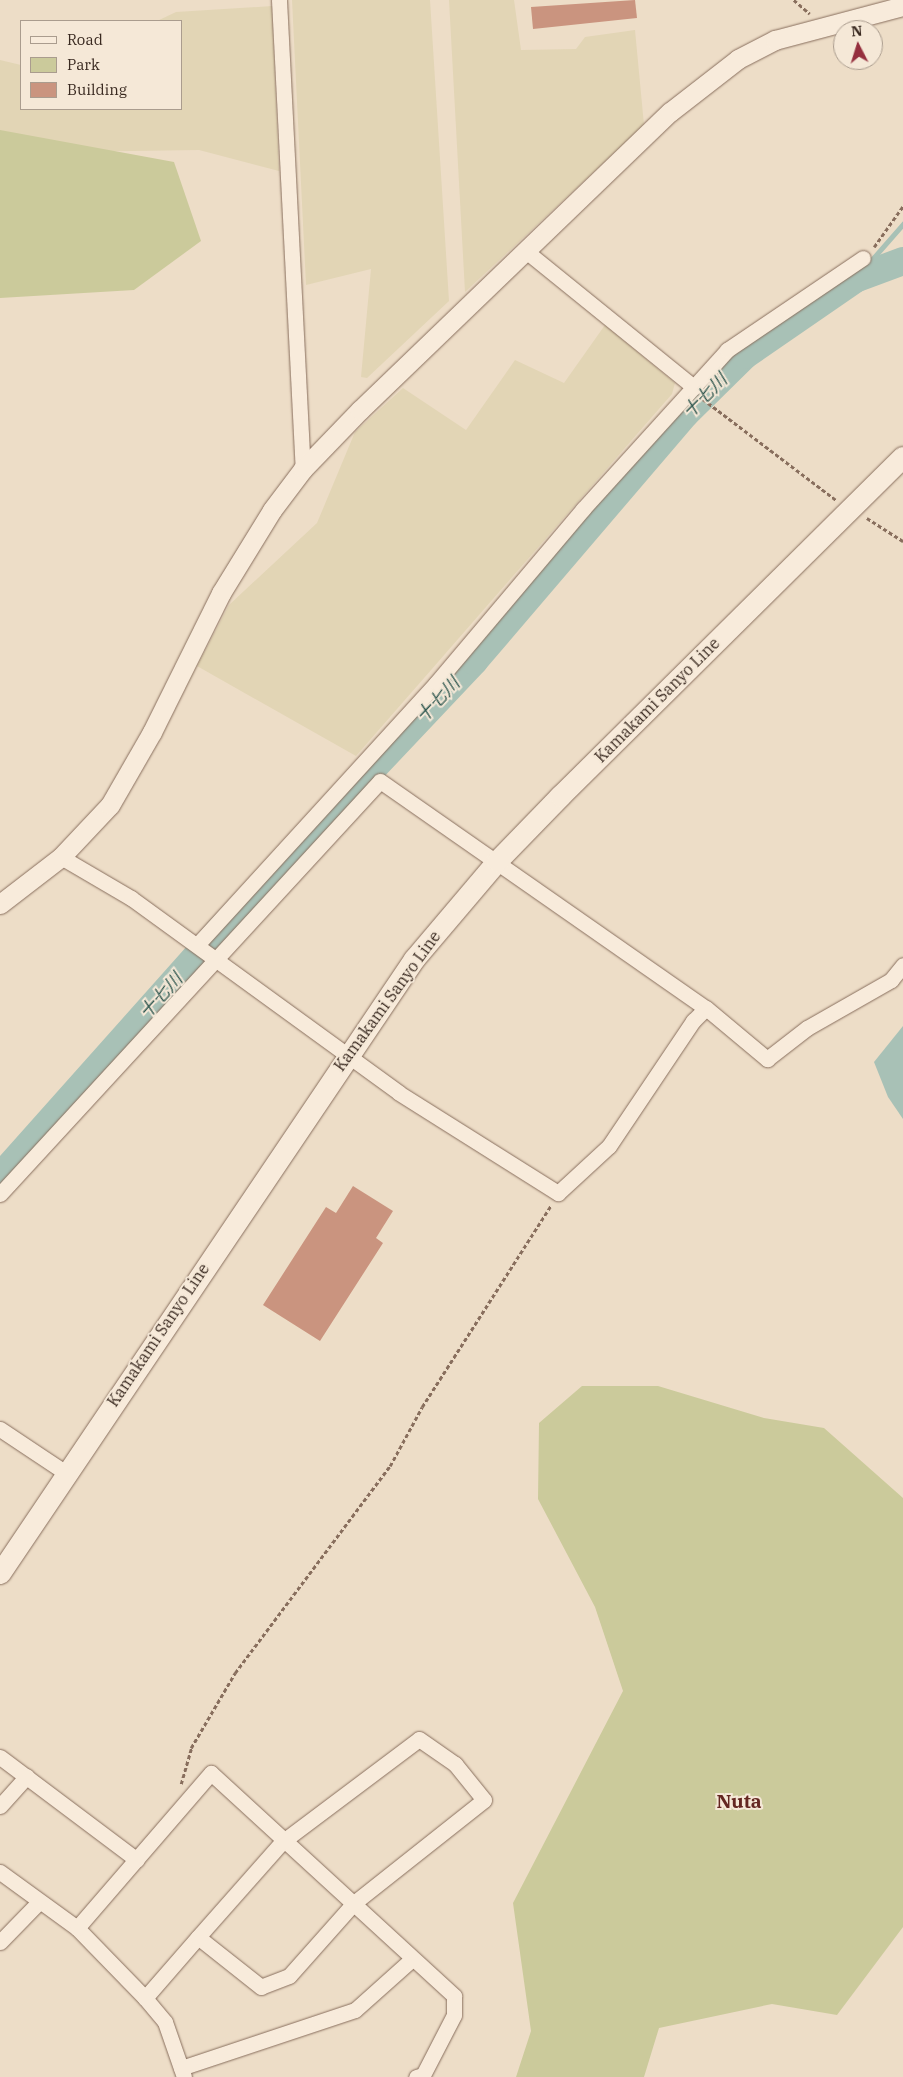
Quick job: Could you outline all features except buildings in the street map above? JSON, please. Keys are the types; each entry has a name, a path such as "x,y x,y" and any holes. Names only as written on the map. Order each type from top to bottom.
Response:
{"main road":[{"name":"Kamakami Sanyo Line","path":"0,1573 347,1055 414,959 497,861 848,509 903,457"}],"street":[{"path":"278,0 303,468"},
{"path":"0,904 61,857 110,805 152,732 221,593 303,468 485,288 527,252 670,112 738,59 774,40 903,6"},
{"path":"527,252 694,387"},
{"path":"197,945 436,683 582,509 727,350 863,258"},
{"path":"0,1194 380,782 497,861 706,1008 767,1059 807,1028 891,980 903,965"},
{"path":"61,857 131,898 399,1093 558,1193 609,1146 693,1021 706,1008"},
{"path":"0,1429 66,1473"},
{"path":"145,1998 198,1937 282,1842 419,1739 455,1764 484,1800 354,1904 289,1976 261,1987 198,1937"},
{"path":"0,1757 137,1860"},
{"path":"77,1928 210,1773 282,1842 354,1904 454,1996 454,2015 421,2076"},
{"path":"0,1806 27,1776"},
{"path":"0,1872 38,1903 77,1928 145,1998 165,2022 183,2072 355,2010 412,1959"},
{"path":"0,1942 38,1903"}],"path":[{"path":"863,258 903,206"},
{"path":"705,400 848,509 903,541"},
{"path":"185,1803 180,1787 191,1748 222,1694 390,1466 422,1407 558,1193"}],"shaded area":[{"path":"292,0 430,0 449,301 367,378 361,377 371,269 306,285"},
{"path":"449,0 514,0 521,50 576,49 585,37 635,30 644,125 465,292"},
{"path":"272,6 279,171 199,150 63,152 0,141 0,60 20,65 20,110 182,110 182,20 159,20 176,12"},
{"path":"605,325 675,383 672,394 356,756 197,666 229,605 317,523 355,432 403,388 466,430 515,360 564,383"},
{"path":"903,1026 903,1119 888,1097 874,1062"}],"green space":[{"path":"0,130 174,162 201,241 134,290 0,298"},
{"path":"582,1386 658,1386 764,1418 824,1428 903,1498 903,1927 837,2015 772,2004 659,2028 644,2077 516,2077 531,2031 513,1903 623,1691 595,1607 538,1499 539,1423"}],"waterway":[{"path":"855,279 903,224"},
{"name":"十七川","path":"0,1177 218,932 474,661 685,414 745,355 855,279 903,261"}],"district":[{"name":"Nuta","path":"739,1802"}]}
